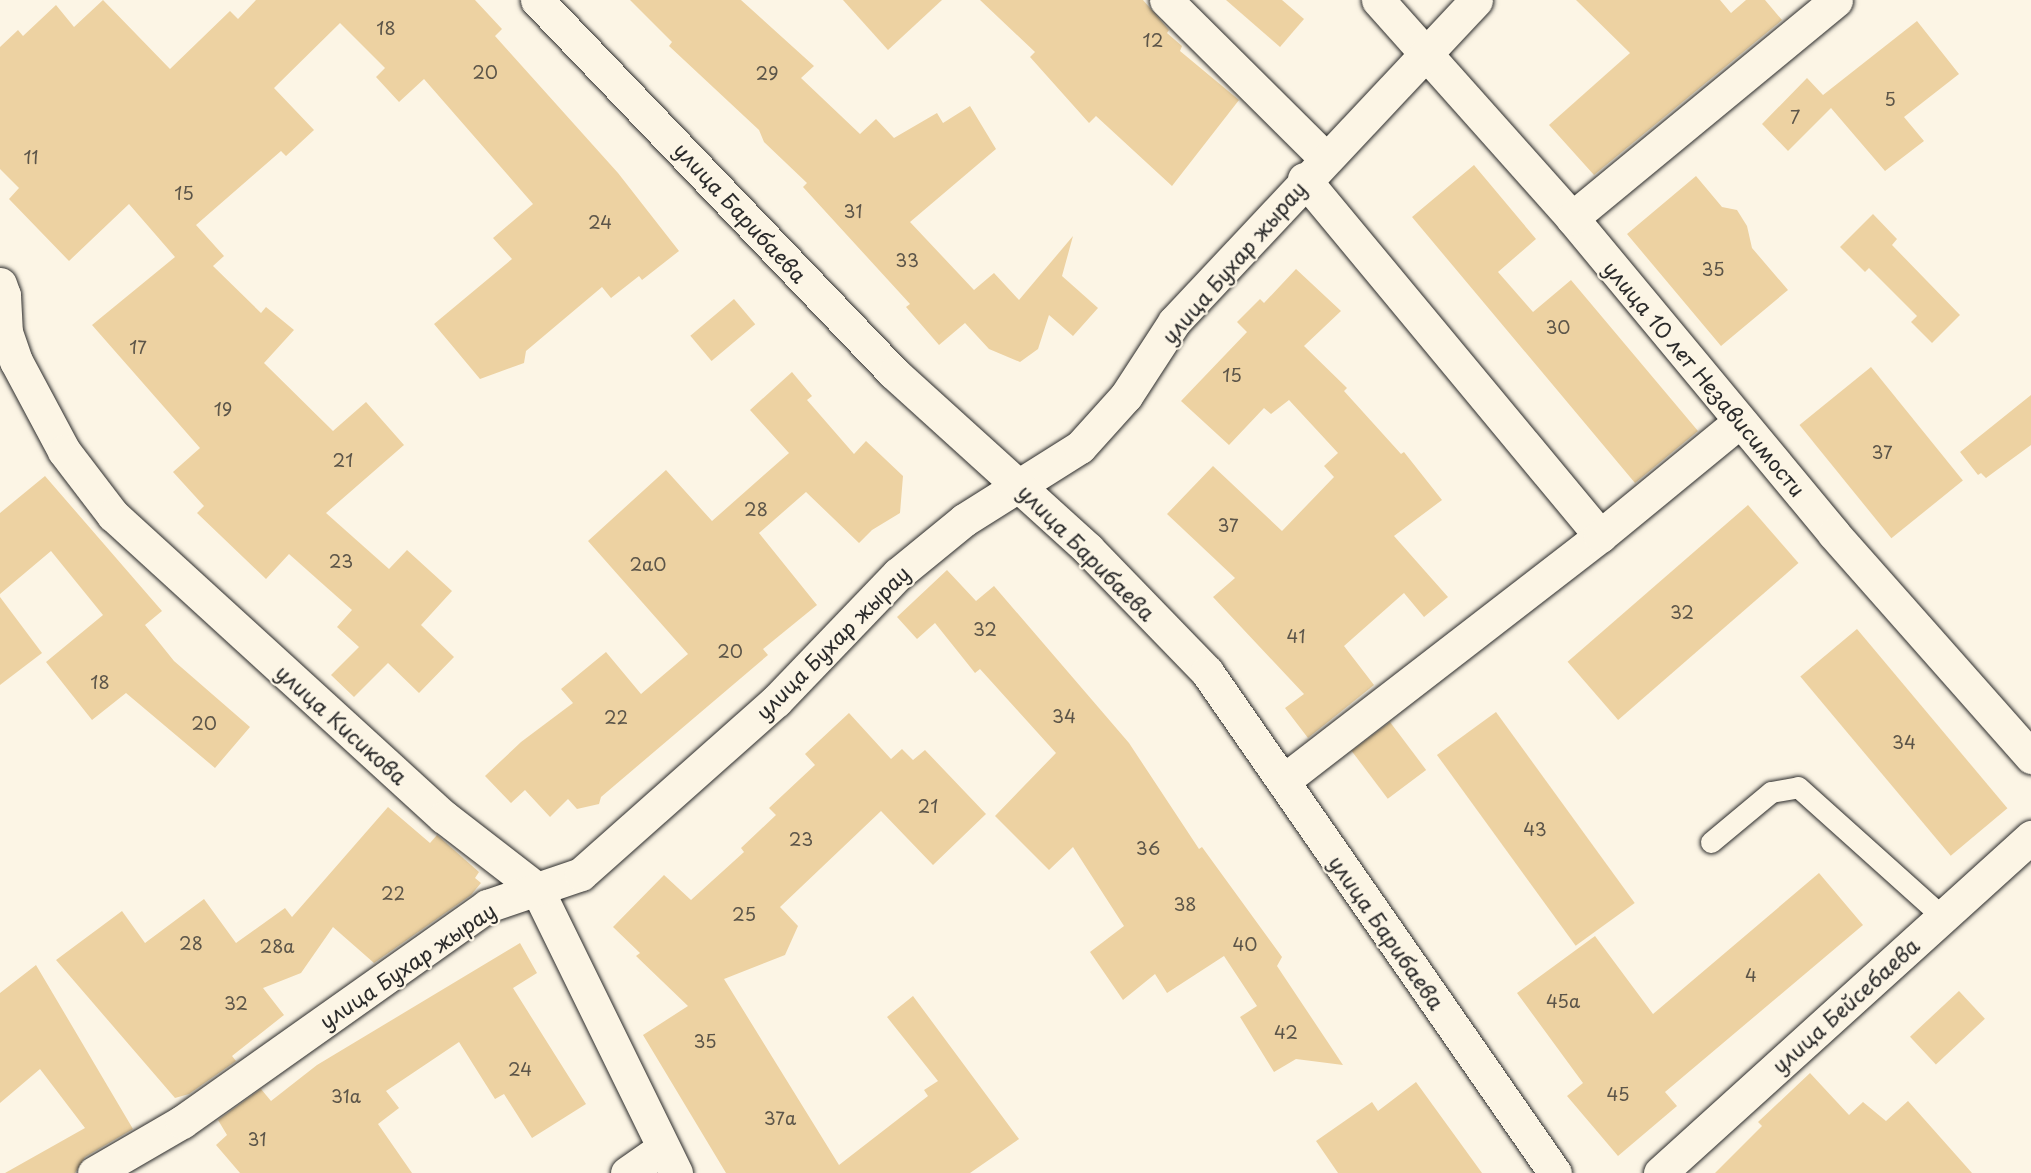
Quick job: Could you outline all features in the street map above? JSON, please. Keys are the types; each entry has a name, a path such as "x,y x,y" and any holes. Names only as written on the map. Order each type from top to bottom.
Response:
{"street":[{"name":"улица Барибаева","path":"537,0 894,373 1021,486 1208,672 1555,1173"},
{"path":"1166,0 1314,169 1600,536"},
{"name":"улица 10 лет Независимости","path":"1378,0 1428,53 1572,218 1740,421 2031,757"},
{"name":"улица Бухар жырау","path":"94,1173 182,1122 487,906 581,874 776,700 898,574 964,520 1080,447 1126,396 1174,322 1314,169 1428,53 1476,0"},
{"path":"1572,218 1836,0"},
{"name":"улица Кисикова","path":"0,284 4,295 3,335 64,451 113,515 444,817 537,889 670,1161"},
{"path":"1283,781 1600,536 1740,421"},
{"name":"улица Бейсебаева","path":"1660,1173 2031,837"},
{"path":"627,1173 670,1161"}],"lane":[{"path":"1711,842 1771,792 1798,787 1943,917"}],"building":[{"path":"103,0 170,69 230,11 238,19 256,0 475,0 502,29 495,36 618,173 679,251 642,280 639,276 611,298 602,287 526,351 524,363 480,379 434,324 512,259 493,238 533,204 424,79 399,102 376,77 385,68 340,23 274,88 314,130 286,156 281,151 196,225 224,256 213,266 261,313 266,307 294,330 264,363 333,431 366,402 404,445 326,513 389,569 407,550 452,591 421,625 454,657 419,693 388,663 354,697 331,675 359,647 337,627 352,610 289,554 266,579 197,513 204,506 173,472 200,448 92,325 175,257 129,204 69,261 9,199 19,188 0,169 0,47 18,30 23,36 56,5 74,27"},
{"path":"630,0 741,0 814,66 801,78 860,134 876,119 894,138 937,113 943,123 970,106 996,149 910,222 974,290 994,273 1019,300 1073,236 1062,276 1098,308 1073,336 1049,315 1038,349 1020,362 989,349 965,323 939,345 906,307 910,304 803,187 807,183 764,142 759,130 669,46 672,42"},
{"path":"843,0 942,0 888,50"},
{"path":"980,0 1143,0 1169,30 1167,33 1182,46 1180,51 1239,100 1172,186 1096,116 1089,123 1030,57 1035,52"},
{"path":"1226,0 1282,0 1304,19 1280,47"},
{"path":"1576,0 1720,0 1731,13 1746,0 1765,0 1782,20 1594,175 1549,125 1630,53"},
{"path":"1917,21 1959,74 1904,117 1924,141 1885,171 1831,108 1788,151 1762,124 1807,78 1823,95"},
{"path":"1474,165 1536,239 1498,272 1533,312 1571,280 1698,431 1635,483 1412,217"},
{"path":"1696,176 1722,207 1737,210 1747,226 1752,248 1788,290 1721,346 1627,234"},
{"path":"1873,214 1897,239 1892,245 1960,315 1932,343 1911,322 1917,316 1869,268 1865,272 1840,247"},
{"path":"1296,269 1341,311 1304,346 1347,388 1344,391 1401,454 1404,452 1442,500 1394,536 1448,597 1424,617 1404,593 1344,646 1374,685 1308,738 1285,708 1304,694 1213,597 1235,578 1167,514 1213,466 1282,531 1334,477 1324,466 1338,453 1289,400 1271,414 1264,408 1229,445 1181,401 1247,332 1237,322 1260,299 1264,303"},
{"path":"734,299 755,324 712,361 690,336"},
{"path":"1871,367 1963,480 1891,538 1800,425"},
{"path":"792,372 812,396 807,400 854,454 866,441 903,476 900,513 872,530 859,543 806,492 759,533 817,605 763,649 768,655 601,797 599,804 577,809 568,799 550,817 525,790 511,803 485,776 521,742 573,703 561,689 606,652 641,694 688,654 588,541 666,470 712,521 789,453 750,410"},
{"path":"2031,395 2031,445 1986,478 1981,473 1978,475 1960,452"},
{"path":"45,476 162,611 145,625 174,661 250,727 215,768 126,693 92,720 46,662 103,615 51,551 0,594 0,513"},
{"path":"1748,505 1799,563 1618,720 1568,662"},
{"path":"947,570 976,601 994,586 1129,743 1199,849 1202,847 1282,957 1277,966 1343,1065 1296,1059 1274,1072 1240,1017 1257,1006 1224,956 1167,993 1155,974 1123,1000 1090,952 1124,926 1073,847 1049,870 995,816 1056,753 980,669 975,673 935,623 917,639 897,617"},
{"path":"0,597 42,653 0,685"},
{"path":"1857,629 2007,808 1951,856 1800,677"},
{"path":"1496,712 1635,903 1576,946 1437,755"},
{"path":"849,713 891,759 902,749 913,760 925,750 986,814 933,865 881,811 780,907 798,926 785,955 724,979 839,1165 928,1096 924,1090 938,1081 887,1017 913,996 1019,1139 970,1173 726,1173 643,1035 688,1006 636,956 640,953 613,927 664,875 691,900 744,852 741,848 776,815 769,808 815,765 805,754"},
{"path":"1390,722 1426,770 1388,799 1352,751"},
{"path":"388,807 430,843 437,835 479,872 475,878 481,883 471,895 374,963 333,927 301,973 263,988 284,1015 232,1056 236,1061 189,1094 175,1098 56,960 122,911 145,943 204,899 236,943 285,908 292,917"},
{"path":"1819,873 1863,925 1665,1092 1677,1106 1618,1156 1567,1096 1583,1083 1517,993 1595,936 1653,1014"},
{"path":"520,943 537,973 513,988 586,1104 532,1138 504,1094 495,1099 459,1042 386,1091 399,1108 378,1124 412,1173 240,1173 216,1145 227,1135 218,1120 261,1089 271,1101 317,1065"},
{"path":"36,965 133,1129 85,1157 75,1173 5,1173 85,1128 40,1069 0,1103 0,993"},
{"path":"1959,991 1985,1019 1936,1064 1910,1037"},
{"path":"1810,1073 1849,1115 1863,1102 1886,1121 1908,1101 1972,1173 1715,1173 1762,1126 1758,1122"},
{"path":"1416,1082 1482,1173 1338,1173 1316,1141 1372,1102 1378,1111"}]}
